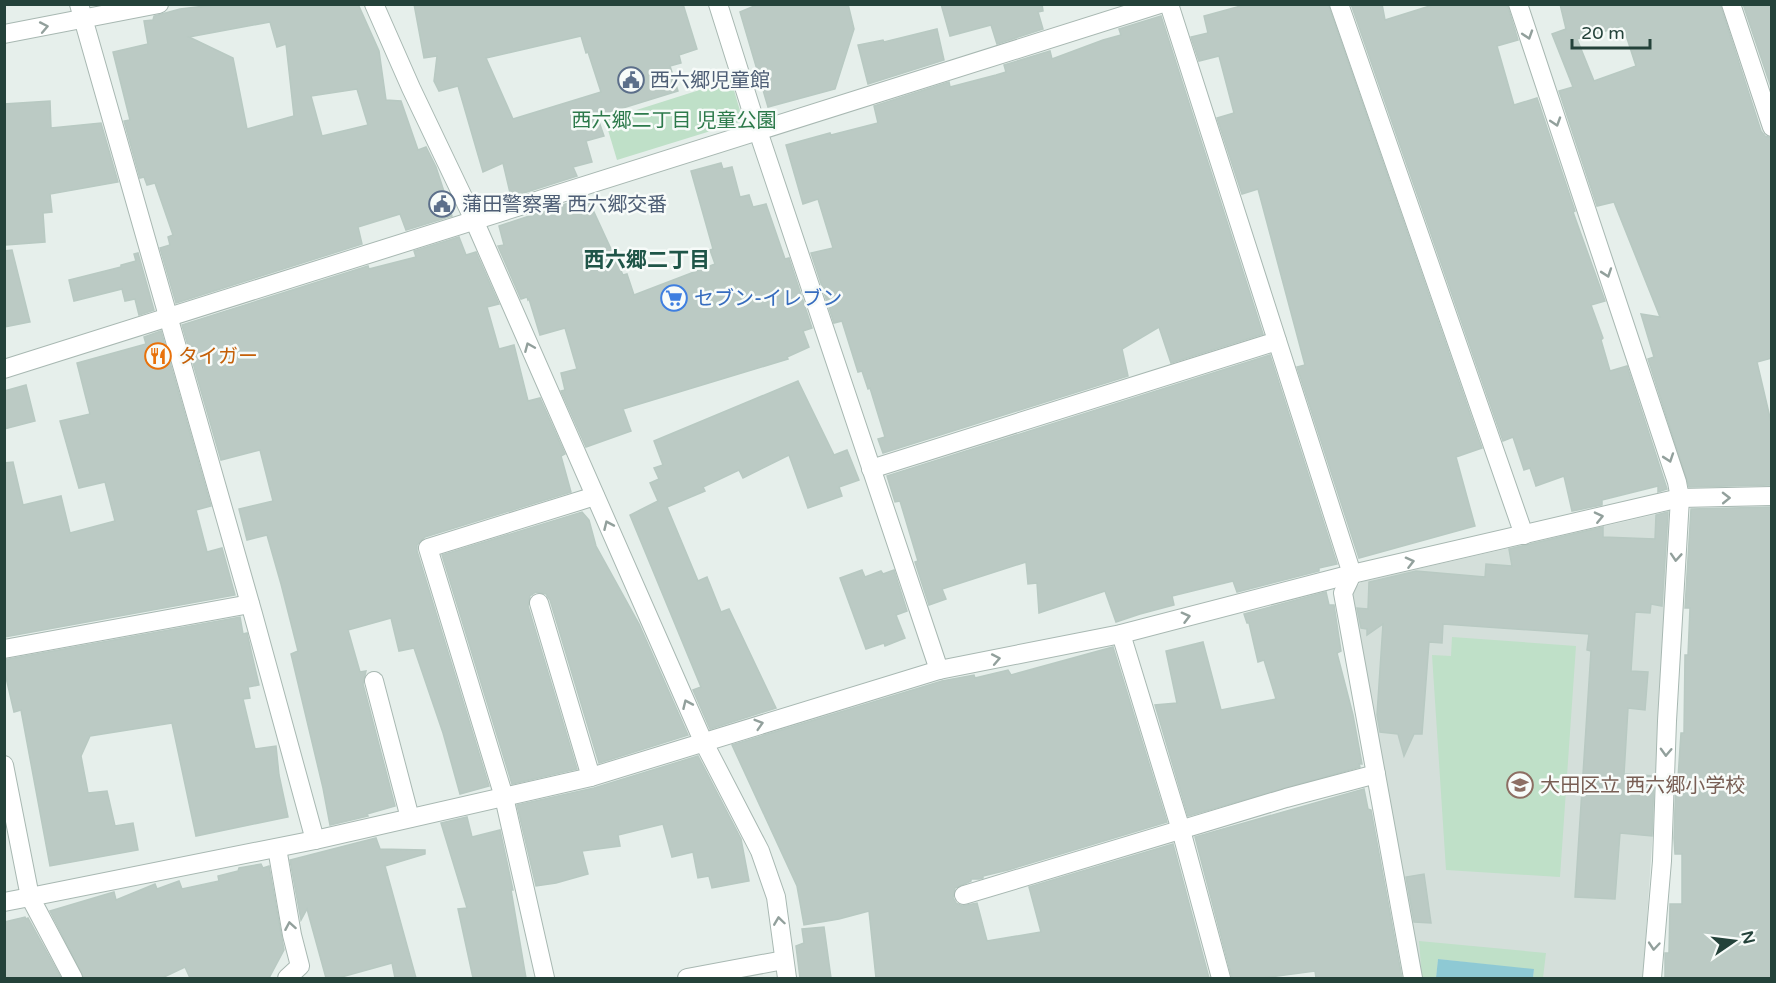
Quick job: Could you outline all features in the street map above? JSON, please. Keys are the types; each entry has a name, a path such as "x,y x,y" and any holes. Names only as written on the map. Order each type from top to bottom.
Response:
{"street":[{"path":"4,34 81,12 159,4"},
{"path":"374,4 474,220 703,741 760,851 776,897 787,978"},
{"path":"717,4 939,670"},
{"path":"4,369 1160,4"},
{"path":"1169,4 1353,574 1343,593 1413,978"},
{"path":"1339,4 1524,535"},
{"path":"1518,4 1677,482 1680,498 1667,721 1662,861 1652,978"},
{"path":"1731,4 1772,127"},
{"path":"81,12 315,840"},
{"path":"871,469 1277,341"},
{"path":"545,978 504,797 428,549 595,496"},
{"path":"4,902 315,840 591,777 939,670 1121,634 1353,574 1370,572 1680,498 1772,496"},
{"path":"539,603 591,777"},
{"path":"4,649 250,604"},
{"path":"1121,634 1181,830 1221,978"},
{"path":"374,681 410,818"},
{"path":"4,765 30,897 74,978"},
{"path":"964,896 1376,774"},
{"path":"277,848 298,974"},
{"path":"687,978 784,960"}],"shaded area":[{"name":"大田区立 西六郷小学校","path":"1666,512 1674,517 1643,978 1416,978 1352,591 1361,582"}],"green space":[{"name":"西六郷二丁目 児童公園","path":"731,80 743,121 617,160 605,120"},
{"path":"1452,637 1576,646 1560,877 1446,870 1432,655 1451,656"},
{"path":"1419,941 1546,953 1543,978 1533,978 1534,970 1438,959 1436,978 1422,978"}],"water":[{"path":"1438,959 1534,969 1533,978 1436,978"}],"building":[{"path":"222,4 358,4 379,51 386,100 401,101 418,150 426,147 436,167 452,216 406,230 400,214 358,227 362,244 176,303 160,248 170,245 168,237 173,235 155,183 147,185 144,177 140,178 124,121 130,120 113,52 148,44 144,21 153,20 154,16 180,9","holes":["270,22 277,47 286,44 294,116 247,129 233,58 189,37","357,89 368,125 322,136 311,96"]},
{"path":"414,4 683,4 697,49 679,55 681,63 670,66 678,91 597,116 604,136 586,141 592,162 573,167 577,176 511,197 503,163 483,172 458,86 439,91 434,81 437,56 424,58","holes":["581,36 586,53 588,52 601,92 513,119 486,58"]},
{"path":"759,4 848,4 854,29 835,89 768,107 740,12"},
{"path":"941,4 1042,4 1043,11 1038,12 1043,29 997,44 991,25 950,36"},
{"path":"1248,4 1328,4 1482,448 1456,457 1475,526 1359,558 1297,367 1305,365 1258,189 1242,194 1217,118 1234,113 1219,56 1199,61 1191,37 1208,33 1204,16"},
{"path":"1351,4 1382,4 1385,20 1436,4 1507,4 1518,40 1497,46 1514,105 1537,98 1575,211 1573,212 1605,301 1591,305 1603,338 1601,340 1610,371 1627,366 1667,489 1658,492 1658,486 1602,500 1602,505 1572,511 1564,476 1536,486 1530,468 1524,470 1513,437 1503,441"},
{"path":"1560,4 1720,4 1761,131 1765,136 1772,138 1772,358 1757,362 1772,426 1772,485 1689,487 1648,359 1654,357 1641,314 1660,317 1614,202 1597,206 1559,91 1573,87 1552,34 1566,29","holes":["1623,26 1636,66 1594,81 1577,39"]},
{"path":"1743,4 1772,4 1772,90"},
{"path":"1161,16 1263,334 1171,363 1159,327 1122,349 1128,376 883,453 878,439 885,437 870,388 868,389 862,371 858,372 842,321 834,323 811,253 833,248 818,199 803,204 786,145 878,123 874,106 949,82 950,87 1006,72 1004,65 1050,51 1052,59 1121,35 1119,29"},
{"path":"937,29 944,60 868,84 858,45 883,40 884,42"},
{"path":"50,101 51,128 101,123 118,182 50,194 52,212 43,213 45,242 6,245 4,235 4,104"},
{"path":"721,163 723,169 732,167 740,197 749,195 753,207 766,204 785,259 789,258 812,328 803,331 809,347 787,357 788,359 623,409 631,431 586,447 561,391 565,390 561,373 577,369 565,328 540,335 529,299 527,297 521,299 498,246 504,245 499,226 587,197 623,275 627,274 634,295 715,264 710,250 713,249 691,171"},
{"path":"459,237 466,255 476,252 499,304 487,307 499,349 514,345 528,401 540,398 565,454 561,456 571,492 425,537 417,545 489,786 460,794 443,733 414,648 399,651 391,618 348,630 360,672 366,671 363,684 395,806 367,814 368,816 330,825 291,654 298,651 267,535 247,540 239,509 273,501 260,450 221,460 182,325 368,266 369,269 416,257 414,251"},
{"path":"12,250 30,322 4,327 4,251"},
{"path":"138,253 154,310 139,315 135,299 125,301 122,289 74,301 69,280 121,267 121,265 136,261 134,254"},
{"path":"161,331 211,506 196,510 207,552 222,548 235,595 4,637 4,463 13,462 23,505 61,496 70,533 115,521 105,482 79,488 60,421 90,414 77,363 146,344 144,337"},
{"path":"1270,355 1337,564 1319,568 1319,571 1237,592 1233,581 1172,596 1174,605 1116,622 1105,591 1039,613 1037,583 1028,584 1026,562 942,589 946,599 929,605 915,562 918,561 900,501 895,502 887,476"},
{"path":"798,381 834,455 847,450 859,480 839,487 842,496 808,508 789,455 743,478 739,470 703,487 705,491 667,507 698,581 707,577 721,612 729,609 776,708 710,729 693,690 701,687 630,515 658,501 650,483 659,479 654,468 663,465 654,441"},
{"path":"26,385 35,421 4,429 4,391"},
{"path":"1772,507 1772,978 1665,978 1665,953 1669,953 1670,904 1682,904 1682,854 1675,854 1674,838 1676,778 1678,778 1681,733 1684,733 1685,655 1688,655 1690,608 1685,608 1691,509"},
{"path":"582,512 589,520 596,546 639,624 688,735 599,763 550,600 546,594 536,592 530,596 528,606 577,769 512,784 442,555"},
{"path":"1668,512 1662,606 1651,604 1650,613 1635,612 1631,671 1648,672 1645,710 1628,708 1624,774 1654,776 1652,836 1620,833 1615,899 1575,897 1591,651 1587,650 1589,634 1443,624 1442,643 1429,642 1422,734 1414,734 1404,756 1398,734 1380,732 1377,715 1383,624 1367,635 1367,629 1361,628 1357,608 1368,609 1369,582 1416,571 1485,577 1486,564 1512,566 1509,549 1603,527 1603,537 1655,539 1656,515"},
{"path":"862,570 865,577 881,571 883,574 894,570 907,611 896,615 905,638 885,646 884,643 866,649 840,578"},
{"path":"1326,592 1329,605 1334,605 1341,651 1337,653 1353,715 1362,764 1359,764 1360,767 1188,816 1155,705 1177,703 1166,651 1203,642 1221,710 1276,699 1264,660 1258,662 1249,623 1244,614"},
{"path":"240,617 243,634 247,633 259,685 248,687 250,698 243,699 255,749 276,746 279,775 288,817 196,836 172,723 90,736 81,756 88,793 107,791 115,826 133,823 138,850 50,866 21,710 14,712 4,660"},
{"path":"1113,647 1167,822 983,876 983,878 971,879 955,888 953,898 962,906 977,903 987,941 1041,932 1029,887 1173,844 1209,978 876,978 869,911 804,925 797,886 732,745 942,681 974,675 975,678 1008,670 1011,675"},
{"path":"698,756 741,839 749,881 712,888 709,876 698,878 693,852 672,857 663,824 618,835 620,846 582,851 588,874 536,886 517,805 594,788"},
{"path":"1364,789 1368,809 1371,810 1402,978 1316,978 1315,971 1262,978 1232,978 1195,837"},
{"path":"467,817 472,837 500,830 513,890 511,890 526,978 473,978 458,909 467,908 441,823"},
{"path":"376,838 380,849 425,850 425,854 385,866 416,978 395,978 392,963 338,978 326,978 307,909 301,920 290,860"},
{"path":"261,864 263,868 269,866 284,950 269,978 190,978 185,967 162,978 84,978 50,911 114,892 116,900 155,884 157,889 179,881 182,889 219,881 218,876 238,871 239,868"},
{"path":"1424,874 1431,923 1414,922 1406,877"},
{"path":"28,918 61,978 4,978 4,922"},
{"path":"824,927 831,978 800,978 796,946 804,943 802,929"}],"place":[{"name":"西六郷児童館","path":"631,80"},
{"name":"蒲田警察署 西六郷交番","path":"442,204"},
{"name":"セブン-イレブン","path":"674,298"},
{"name":"タイガー","path":"158,356"},
{"name":"大田区立 西六郷小学校","path":"1520,785"}],"district":[{"name":"西六郷二丁目","path":"647,260"}]}
